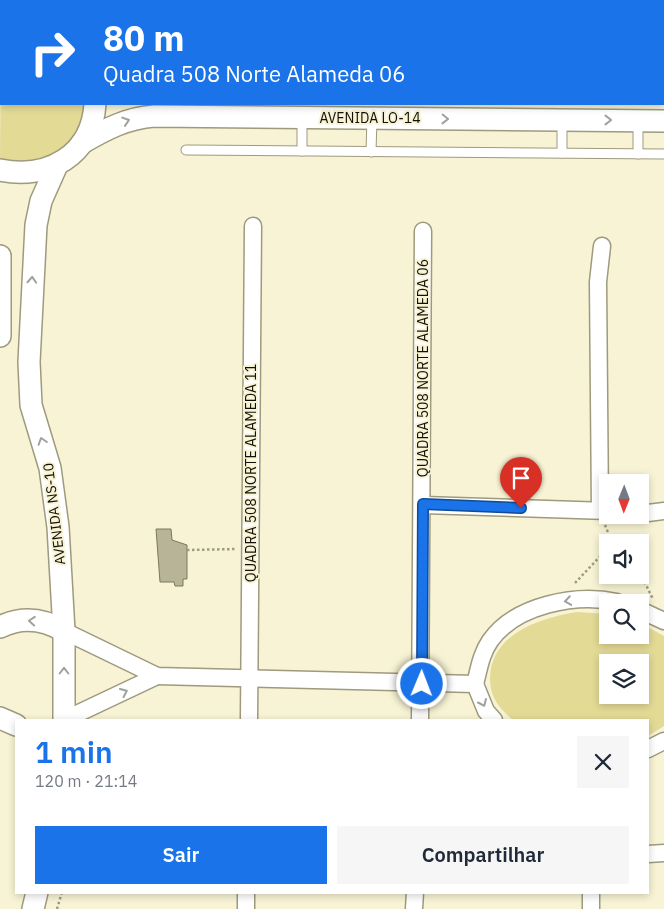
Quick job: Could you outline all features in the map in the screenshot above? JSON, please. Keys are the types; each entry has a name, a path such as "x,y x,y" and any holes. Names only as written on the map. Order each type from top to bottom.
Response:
{"street":[{"name":"AVENIDA NS-10","path":"0,170 33,173 57,165 82,143 93,121 95,105"},
{"name":"AVENIDA LO-14","path":"82,143 116,124 144,117 664,121"},
{"name":"AVENIDA NS-10","path":"57,165 41,201 36,225 30,362 31,405 50,468 58,527 64,631 63,719"},
{"name":"QUADRA 508 NORTE ALAMEDA 11","path":"249,719 253,226"},
{"name":"QUADRA 508 NORTE ALAMEDA 06","path":"420,719 422,684 423,231"},
{"path":"602,246 598,282 603,474"},
{"path":"0,256 0,336"},
{"path":"423,504 599,511"},
{"path":"649,513 664,511"},
{"path":"493,719 486,711 475,684 484,650 498,631 523,615 558,603 599,600"},
{"path":"649,614 664,621"},
{"path":"0,627 13,621 35,620 55,626 157,676 475,684"},
{"path":"65,719 157,676"},
{"path":"0,718 15,725"},
{"path":"649,748 664,741"},
{"path":"649,854 664,853"},
{"path":"34,909 37,894"},
{"path":"246,894 246,909"},
{"path":"414,894 414,909"},
{"path":"591,894 591,909"}],"lane":[{"path":"302,118 302,151"},
{"path":"371,152 372,118"},
{"path":"562,120 562,153"},
{"path":"638,120 638,154"},
{"path":"186,150 664,154"}],"path":[{"path":"187,550 250,549"},
{"path":"558,603 599,558"},
{"path":"57,909 61,894"}],"shaded area":[{"path":"0,105 88,105 81,127 64,147 44,158 34,161 23,163 0,160"},
{"path":"577,612 599,613 599,644 649,644 649,628 664,636 664,726 649,735 649,719 512,719 496,702 490,685 493,662 499,650 508,639 520,630 534,624"}],"building":[{"path":"156,529 171,529 172,540 187,545 187,579 183,579 183,586 175,586 174,582 160,582"}],"route":[{"path":"422,684 423,504 521,508"}]}
